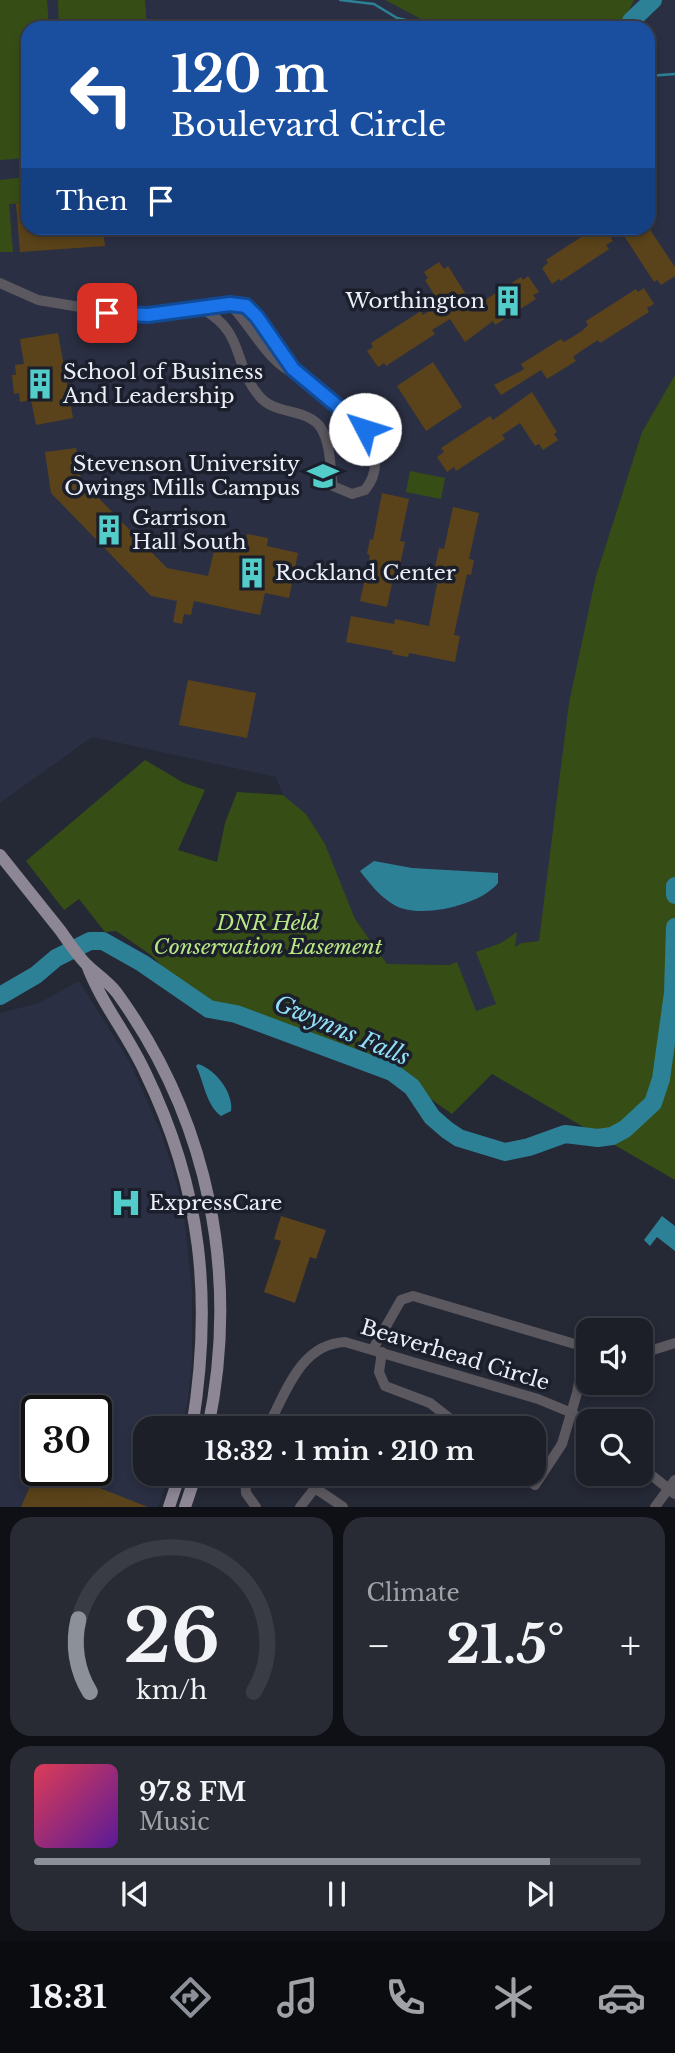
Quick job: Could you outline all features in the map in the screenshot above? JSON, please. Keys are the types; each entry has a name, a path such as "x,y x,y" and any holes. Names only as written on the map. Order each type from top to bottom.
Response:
{"main road":[{"path":"0,855 87,965 106,979 153,1049 183,1110 204,1170 216,1236 222,1315 218,1369 210,1416"},
{"path":"87,965 96,988 130,1043 156,1094 190,1192 200,1252 203,1296 200,1380 194,1416"},
{"path":"169,1507 176,1486"},
{"path":"186,1507 192,1486"}],"street":[{"path":"0,283 38,300 107,313 148,315 230,304 250,308 284,358 365,429 371,441 376,465 375,474 365,490 352,494 333,486 325,437 321,429 309,418 270,407 264,401 246,374 233,335 214,316 202,309"},
{"path":"447,1416 430,1403 385,1386 379,1372 378,1351 401,1300 420,1296 576,1344"},
{"name":"Beaverhead Circle","path":"274,1416 299,1369 312,1352 332,1343 345,1342 538,1399 576,1416"},
{"path":"653,1350 675,1343"},
{"path":"546,1468 562,1444 578,1395"},
{"path":"653,1474 673,1487 655,1507"},
{"path":"246,1486 246,1493 256,1507"},
{"path":"300,1507 315,1488 343,1507"}],"shaded area":[{"name":"Stevenson University Owings Mills Campus","path":"0,0 385,0 425,21 21,21 21,235 655,235 655,21 624,21 634,0 675,0 675,375 642,432 596,576 539,941 521,943 515,947 516,933 501,943 477,952 496,1004 476,1012 449,965 387,964 355,919 325,844 306,814 283,795 276,777 92,737 0,803"},
{"path":"79,981 130,1062 161,1133 173,1170 183,1208 192,1288 192,1361 188,1399 184,1416 133,1416 133,1486 166,1486 158,1507 0,1507 0,1013 39,1003"}],"green space":[{"path":"0,0 47,0 48,21 21,21 21,158 0,160"},
{"path":"58,0 145,0 146,21 59,21"},
{"path":"385,0 634,0 624,21 425,21"},
{"path":"21,178 21,203 9,204 13,252 0,252 0,180"},
{"name":"DNR Held Conservation Easement","path":"675,375 675,1180 492,1074 452,1114 404,1080 362,1057 251,1021 210,1015 151,955 116,931 105,932 79,899 64,910 26,861 145,760 184,783 205,790 178,850 217,862 225,823 237,792 283,795 306,814 325,844 355,919 387,964 449,965 457,962 476,1011 496,1004 476,952 501,943 517,932 515,947 521,943 539,941 569,703 596,576 642,432"},
{"path":"410,471 445,478 441,499 406,492"}],"water":[{"path":"374,861 412,868 498,873 498,883 478,898 450,908 407,910 385,899 360,871"},
{"path":"198,1064 211,1071 222,1083 230,1097 231,1111 221,1116 212,1106 196,1066"},
{"path":"662,1216 675,1226 675,1251 657,1237 650,1246 644,1240"}],"building":[{"path":"16,204 21,204 21,235 104,235 105,246 20,252"},
{"path":"584,235 609,235 613,241 606,245 609,249 561,281 559,279 552,284 542,268 548,263 546,260"},
{"path":"624,235 654,235 675,267 675,276 661,285 657,280 654,282"},
{"path":"439,262 444,269 448,266 474,307 521,277 523,280 528,276 539,292 533,295 536,299 495,325 493,321 465,342 450,319 432,330 435,334 386,366 384,363 378,367 367,351 373,347 371,343 421,311 423,315 440,304 425,280 428,278 424,272"},
{"path":"644,288 654,304 647,308 649,312 600,343 598,340 581,351 573,357 576,361 547,379 541,370 501,395 494,385 524,369 521,364 561,339 564,342 582,331 588,325 586,321 636,289 638,292"},
{"name":"School of Business And Leadership","path":"58,333 73,418 36,425 31,400 20,402 19,393 14,394 12,375 16,375 15,365 24,364 20,339"},
{"path":"433,362 462,407 426,431 397,386"},
{"path":"532,392 557,432 554,434 558,440 543,450 539,444 535,446 520,423 502,435 505,439 456,471 454,467 447,472 437,457 444,452 441,448 490,416 493,420"},
{"path":"76,448 81,480 167,568 208,576 214,551 220,542 231,539 245,542 247,534 268,538 267,546 298,553 289,598 265,593 260,615 194,601 191,615 184,614 182,624 173,622 177,601 151,596 51,493 45,452"},
{"path":"382,493 409,499 400,541 405,542 400,565 396,565 387,607 360,601 370,555 367,554 370,539 373,540"},
{"path":"453,507 479,513 469,559 474,560 471,575 467,574 454,635 460,636 455,662 409,653 408,657 392,654 393,651 346,642 351,616 394,624 395,619 429,626 439,574 434,573 439,548 444,549"},
{"path":"188,680 256,693 247,738 179,725"},
{"path":"281,1216 326,1230 316,1259 310,1257 295,1303 264,1292 281,1241 274,1239"},
{"path":"30,1486 95,1486 148,1507 21,1507"}],"waterway":[{"name":"Gwynns Falls","path":"340,0 374,4 397,18 410,21"},
{"name":"Gwynns Falls","path":"631,21 653,0"},
{"name":"Gwynns Falls","path":"655,75 675,74"},
{"name":"Gwynns Falls","path":"675,886 675,895"},
{"name":"Gwynns Falls","path":"0,996 36,975 56,958 90,941 103,941 142,963 209,1009 236,1014 392,1072 412,1087 432,1117 447,1130 459,1138 505,1152 529,1147 565,1134 598,1138 612,1136 625,1129 653,1103 661,1079 673,993 675,927"}],"place":[{"name":"Worthington","path":"508,301"},
{"name":"School of Business And Leadership","path":"40,384"},
{"name":"Stevenson University Owings Mills Campus","path":"323,476"},
{"name":"Garrison Hall South","path":"109,530"},
{"name":"Rockland Center","path":"252,573"},
{"name":"ExpressCare","path":"126,1203"}],"route":[{"path":"107,313 148,315 230,304 246,306 257,317 293,369 365,429"}]}
